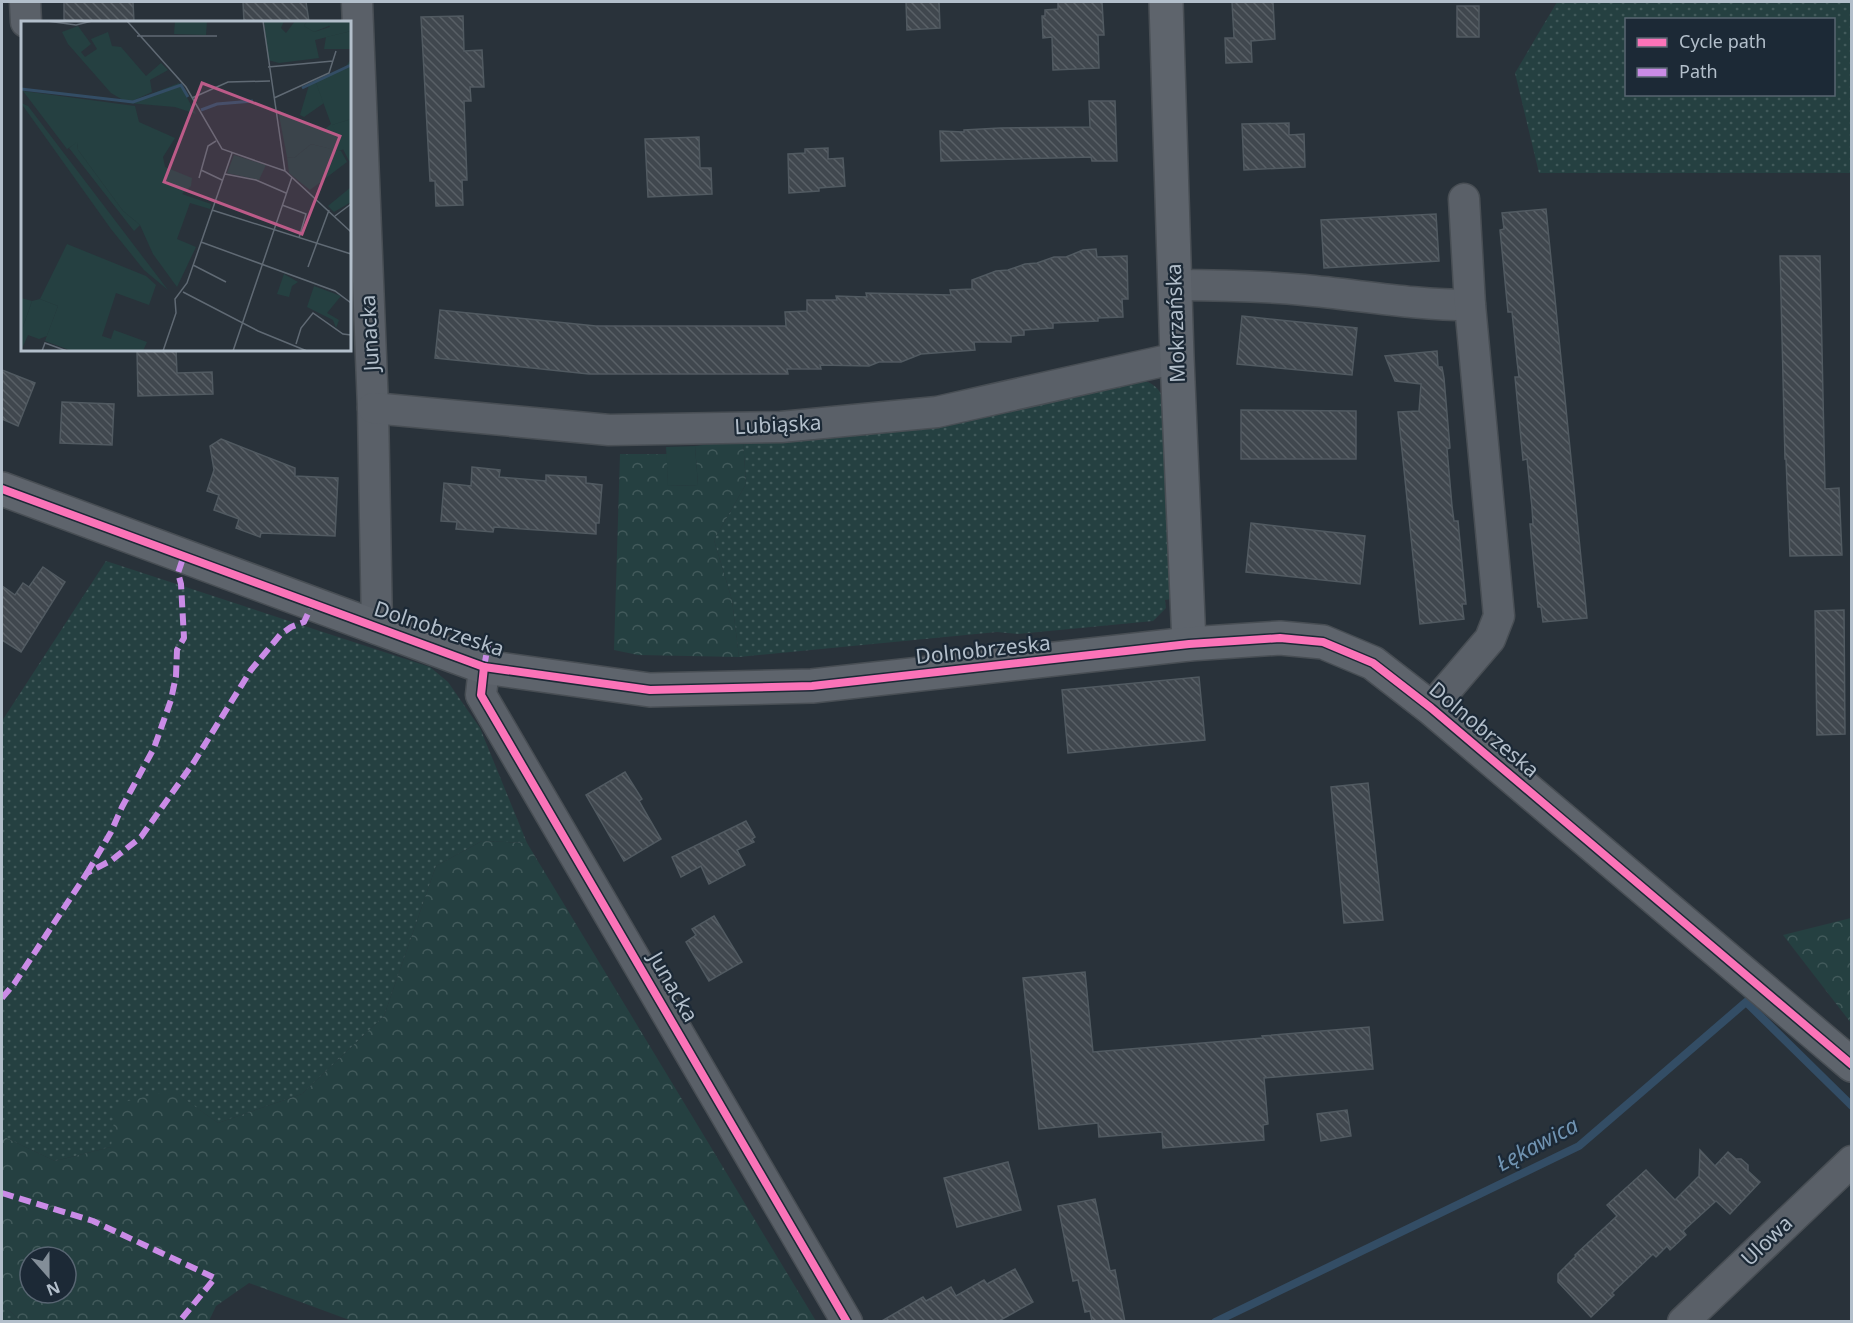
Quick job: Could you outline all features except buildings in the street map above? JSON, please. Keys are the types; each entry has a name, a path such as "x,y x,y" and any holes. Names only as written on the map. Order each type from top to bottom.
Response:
{"street":[{"path":"25,2 26,21"},
{"name":"Junacka","path":"357,2 358,251 373,408 378,629"},
{"name":"Mokrzańska","path":"1166,2 1174,285 1189,644"},
{"path":"1431,708 1490,639 1499,616 1470,305 1464,199"},
{"path":"1174,285 1302,290 1440,305 1470,305"},
{"name":"Lubiąska","path":"373,408 609,430 781,427 938,412 1177,358"},
{"name":"Dolnobrzeska","path":"2,489 484,667 650,690 812,686 1189,644 1280,638 1323,642 1373,663 1431,708 1851,1065"},
{"name":"Junacka","path":"484,667 481,695 847,1322"},
{"name":"Ulowa","path":"1683,1322 1851,1161"}],"green space":[{"path":"1557,2 1851,2 1851,173 1539,173 1515,73"},
{"path":"1136,380 1154,385 1165,400 1177,598 1165,600 1166,608 1153,621 1018,634 997,632 739,657 732,600 714,540 746,484 743,440"},
{"path":"743,440 746,484 714,540 732,600 739,657 638,655 614,650 620,454 667,454 668,486 698,485 695,446"},
{"path":"695,446 698,485 668,486 666,447"},
{"path":"106,561 430,667 448,682 480,728 527,843 482,841 436,866 384,1016 302,1094 218,1123 177,1094 111,1147 55,1161 2,1136 2,721"},
{"path":"482,841 527,843 816,1321 352,1321 249,1283 216,1306 209,1321 20,1321 2,1303 2,1136 55,1161 111,1147 116,1104 172,1090 218,1123 302,1094 384,1016 436,866"},
{"path":"1852,918 1851,1023 1783,935"},
{"path":"2,1303 20,1321 2,1321"}],"waterway":[{"name":"Łękawica","path":"1215,1322 1579,1146 1746,1002 1852,1106"}],"marked path":[{"path":"87,873 154,748 171,700 176,676 177,650 184,638 181,584 178,573 183,558"},
{"path":"2,998 14,984 87,873 112,860 141,837 194,762 251,670 280,635 304,622 312,605"},
{"path":"484,667 489,640"},
{"path":"2,1193 93,1221 215,1278 179,1322"}],"cycle path":[{"path":"2,489 484,667 650,690 812,686 1189,644 1280,638 1323,642 1373,663 1431,708 1852,1065"},
{"path":"484,667 481,695 847,1322"}]}
